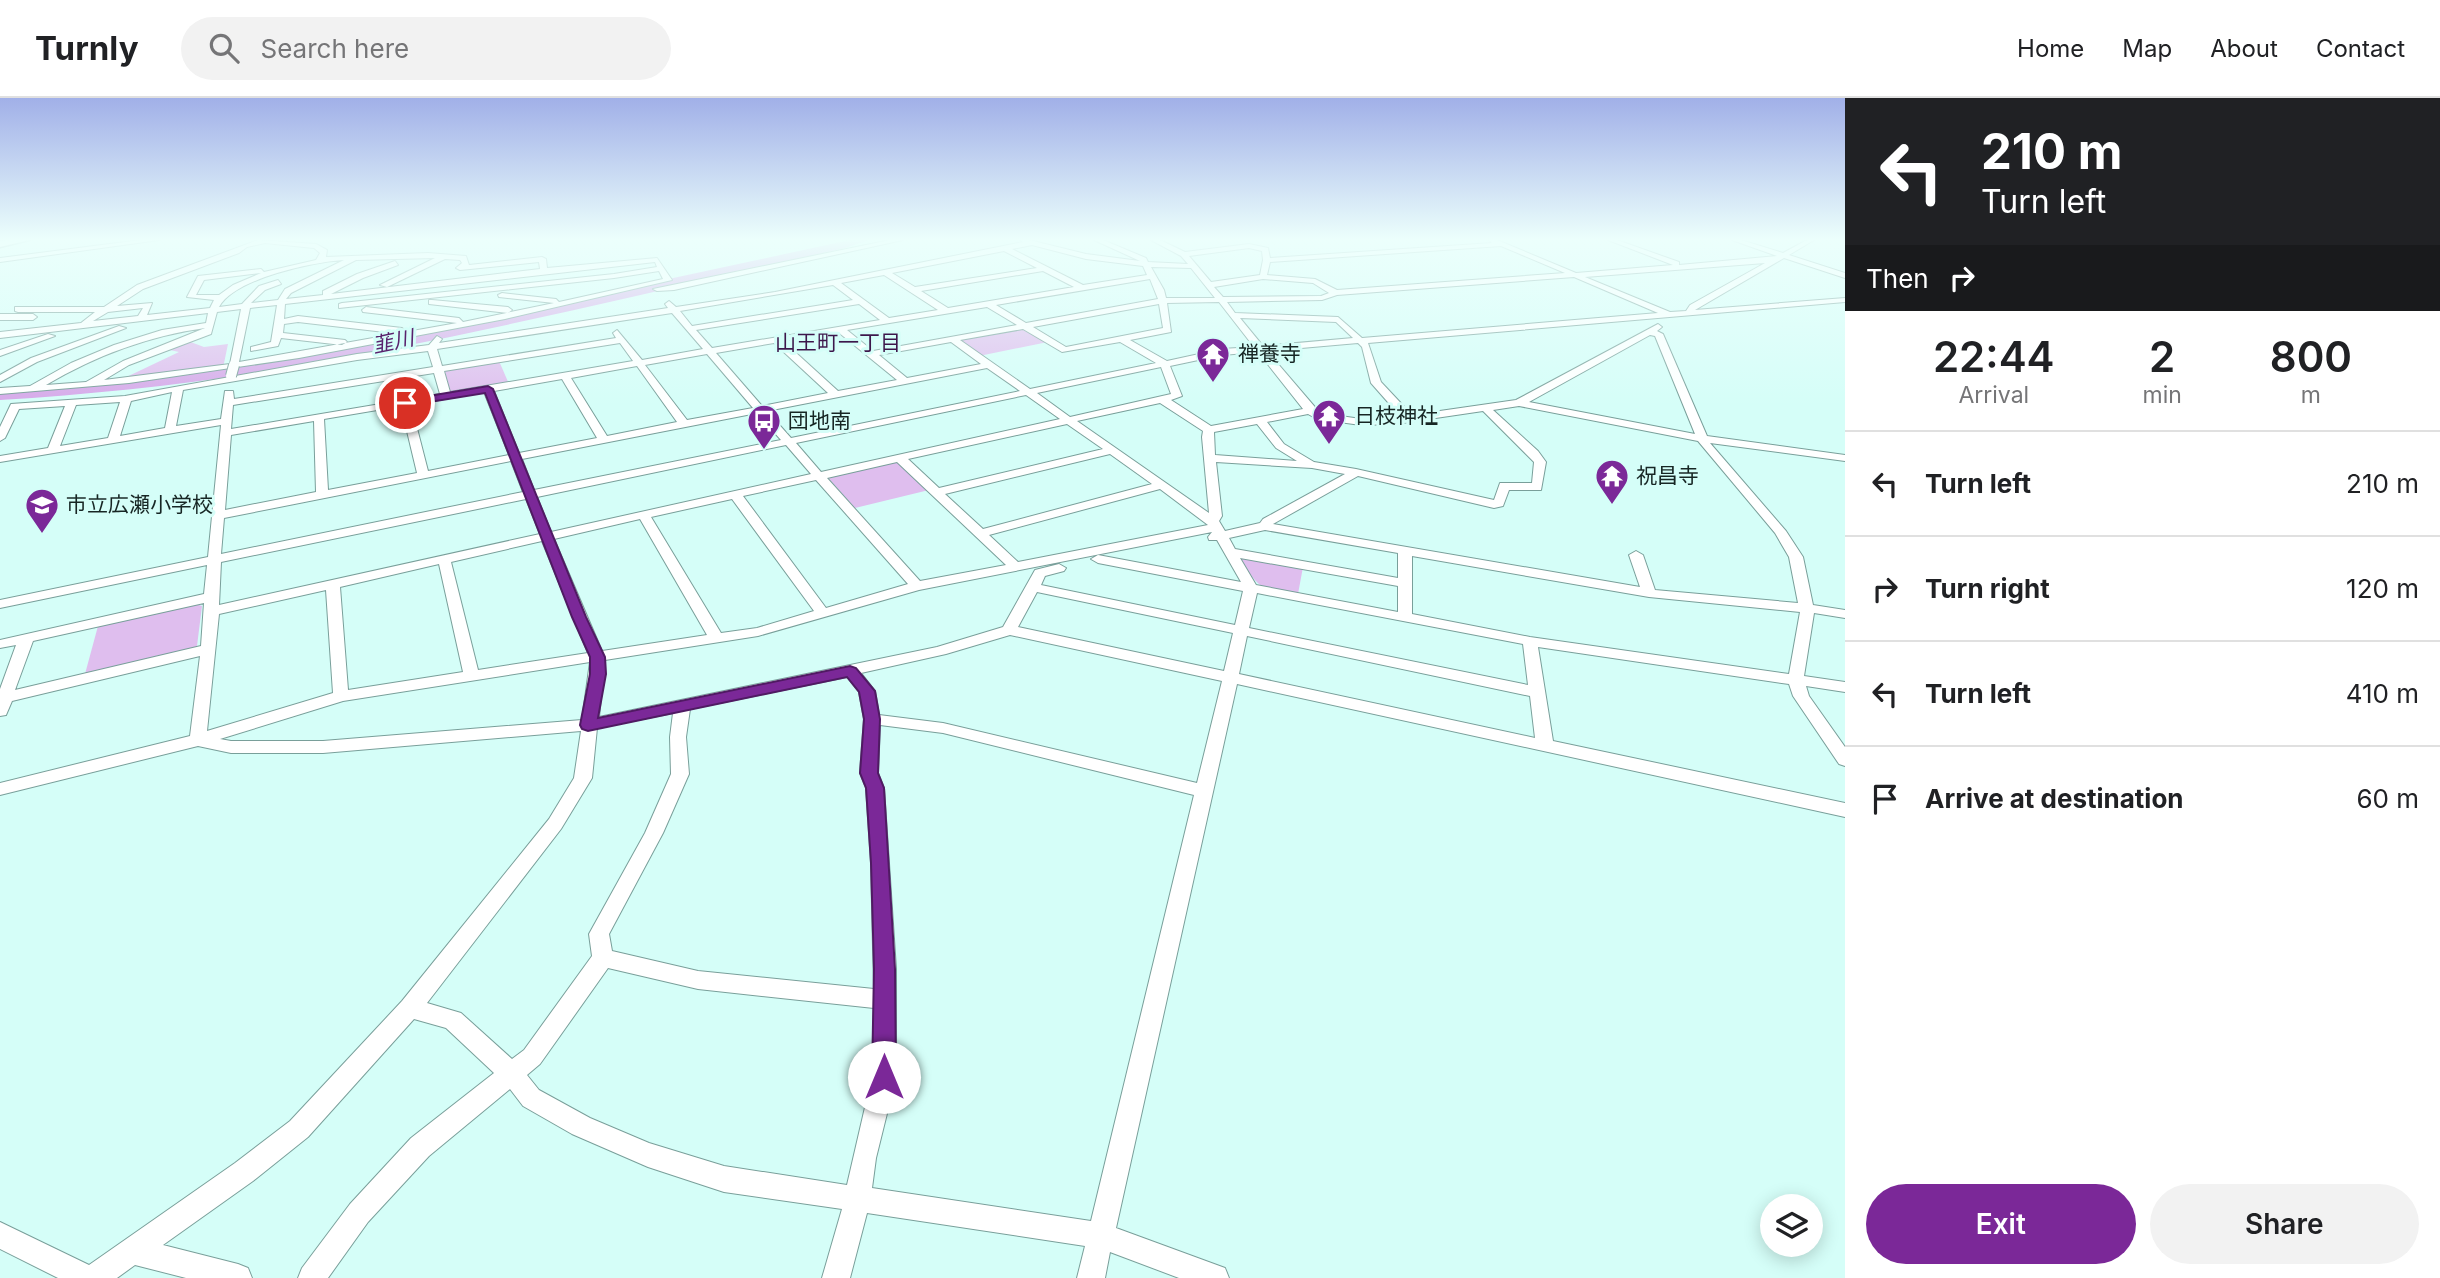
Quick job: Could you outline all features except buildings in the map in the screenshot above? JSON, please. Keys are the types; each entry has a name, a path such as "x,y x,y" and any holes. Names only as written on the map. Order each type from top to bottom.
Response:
{"street":[{"path":"0,353 78,327 128,295"},
{"path":"192,295 191,297 221,298 226,295"},
{"path":"198,740 228,403 247,301 254,295"},
{"path":"254,349 275,344 284,295"},
{"path":"310,299 319,295"},
{"path":"281,307 310,299 342,295"},
{"path":"0,335 246,307 336,306 436,295"},
{"path":"502,295 572,302"},
{"path":"0,391 88,386 216,370 473,323 603,295"},
{"path":"446,396 432,348 437,339 631,295"},
{"path":"666,295 672,309 689,329 917,586"},
{"path":"704,295 705,301 738,334"},
{"path":"688,302 746,295"},
{"path":"741,296 755,295"},
{"path":"773,295 804,319"},
{"path":"852,295 888,321"},
{"path":"923,295 946,311"},
{"path":"689,329 779,337 1040,295"},
{"path":"988,304 1065,350 1168,330 1161,295"},
{"path":"1218,295 1310,411 1317,416 1361,422 1409,419 1519,404 1702,439 1845,458"},
{"path":"871,354 1162,301 1322,298 1330,295"},
{"path":"1622,295 1670,316"},
{"path":"1692,314 1690,310 1693,307 1714,295"},
{"path":"741,296 769,325"},
{"path":"88,386 126,363 208,332 221,298"},
{"path":"405,300 523,312"},
{"path":"821,300 837,314"},
{"path":"0,604 1222,352 1845,300"},
{"path":"0,408 125,399 178,389 232,374 432,348 672,309 705,301"},
{"path":"0,459 170,430 319,418 709,351 761,318 861,301"},
{"path":"0,317 18,313 149,305 131,325 34,360 0,379"},
{"path":"336,306 473,323"},
{"path":"0,326 18,313 58,319 32,332"},
{"path":"1234,315 1338,320 1354,338 1362,342 1376,383 1409,419"},
{"path":"1519,404 1650,332 1670,320 1670,316"},
{"path":"279,322 298,319 418,333"},
{"path":"607,319 684,424"},
{"path":"32,390 71,366 103,353 162,332 210,325"},
{"path":"843,325 871,354 905,381"},
{"path":"1650,332 1659,334 1702,439 1780,531 1796,557 1806,606 1796,680 1801,696 1845,760"},
{"path":"278,334 362,344"},
{"path":"779,337 836,395"},
{"path":"0,343 41,340"},
{"path":"228,403 621,340"},
{"path":"952,340 1028,391 1217,527 1251,589 1091,1278"},
{"path":"0,644 333,584 1177,396 1164,363 1123,340"},
{"path":"218,515 988,365"},
{"path":"565,376 604,440"},
{"path":"170,430 178,389"},
{"path":"94,1278 244,1172 299,1129 410,1008 555,824 583,778 598,657 529,495 488,389"},
{"path":"113,440 125,399"},
{"path":"1163,400 1209,430 1310,411"},
{"path":"53,450 72,402"},
{"path":"405,403 424,476"},
{"path":"0,438 15,406"},
{"path":"1209,458 1312,465 1356,472 1494,504 1499,503 1504,486 1537,487 1540,462 1534,453 1486,409"},
{"path":"319,418 322,496"},
{"path":"1258,420 1280,446 1312,465"},
{"path":"1209,430 1207,437 1217,527"},
{"path":"937,492 1111,451"},
{"path":"900,458 1017,568"},
{"path":"1265,526 1267,522 1356,472"},
{"path":"981,533 1161,485"},
{"path":"735,494 822,612"},
{"path":"643,514 717,639"},
{"path":"0,789 198,740 341,696 758,632 917,586 1217,527 1265,526 1648,593 1695,599 1806,606 1845,614"},
{"path":"1009,631 1040,573 1217,527"},
{"path":"1405,550 1405,617"},
{"path":"1231,552 1405,583"},
{"path":"1636,555 1648,593"},
{"path":"444,559 472,676"},
{"path":"1098,559 1530,641 1845,687"},
{"path":"333,584 341,696"},
{"path":"1032,587 1537,691"},
{"path":"198,740 230,747 323,747 588,725 941,651 1009,631 1845,810"},
{"path":"1,703 26,639"},
{"path":"1530,641 1545,746"},
{"path":"1,703 208,649"},
{"path":"836,1278 858,1199 864,1158 884,1077 881,863 875,788 869,773 872,719 867,691 850,671"},
{"path":"313,1278 359,1213 420,1147 532,1057 603,958 599,934 654,833 680,774 678,737 682,706"},
{"path":"872,719 943,728 1204,791"},
{"path":"603,958 698,980 884,1000"},
{"path":"410,1008 453,1020 512,1073 531,1098 582,1126 648,1155 724,1179 1099,1235 1215,1278"},
{"path":"0,1235 87,1278"},
{"path":"133,1251 238,1278"}],"shaded area":[{"path":"1022,328 1048,342 979,356 958,341"},
{"path":"188,341 204,347 228,344 223,368 118,381 179,352 165,349"},
{"path":"499,361 509,384 450,393 444,371"},
{"path":"901,462 929,490 855,508 828,478"},
{"path":"1248,557 1303,567 1298,594 1263,587 1253,578 1241,559"},
{"path":"196,604 202,606 197,646 191,650 85,674 98,626"}],"waterway":[{"name":"韮川","path":"0,395 91,389 272,366 452,332 614,295"}],"place":[{"name":"禅養寺","path":"1213,384"},
{"name":"日枝神社","path":"1329,446"},
{"name":"団地南","path":"764,451"},
{"name":"祝昌寺","path":"1612,506"},
{"name":"市立広瀬小学校","path":"42,535"}],"district":[{"name":"山王町一丁目","path":"838,343"}],"route":[{"path":"405,403 488,389 579,617 598,657 598,674 588,725 850,671 867,691 872,719 869,773 875,788 881,863 885,969 884,1077"}]}
